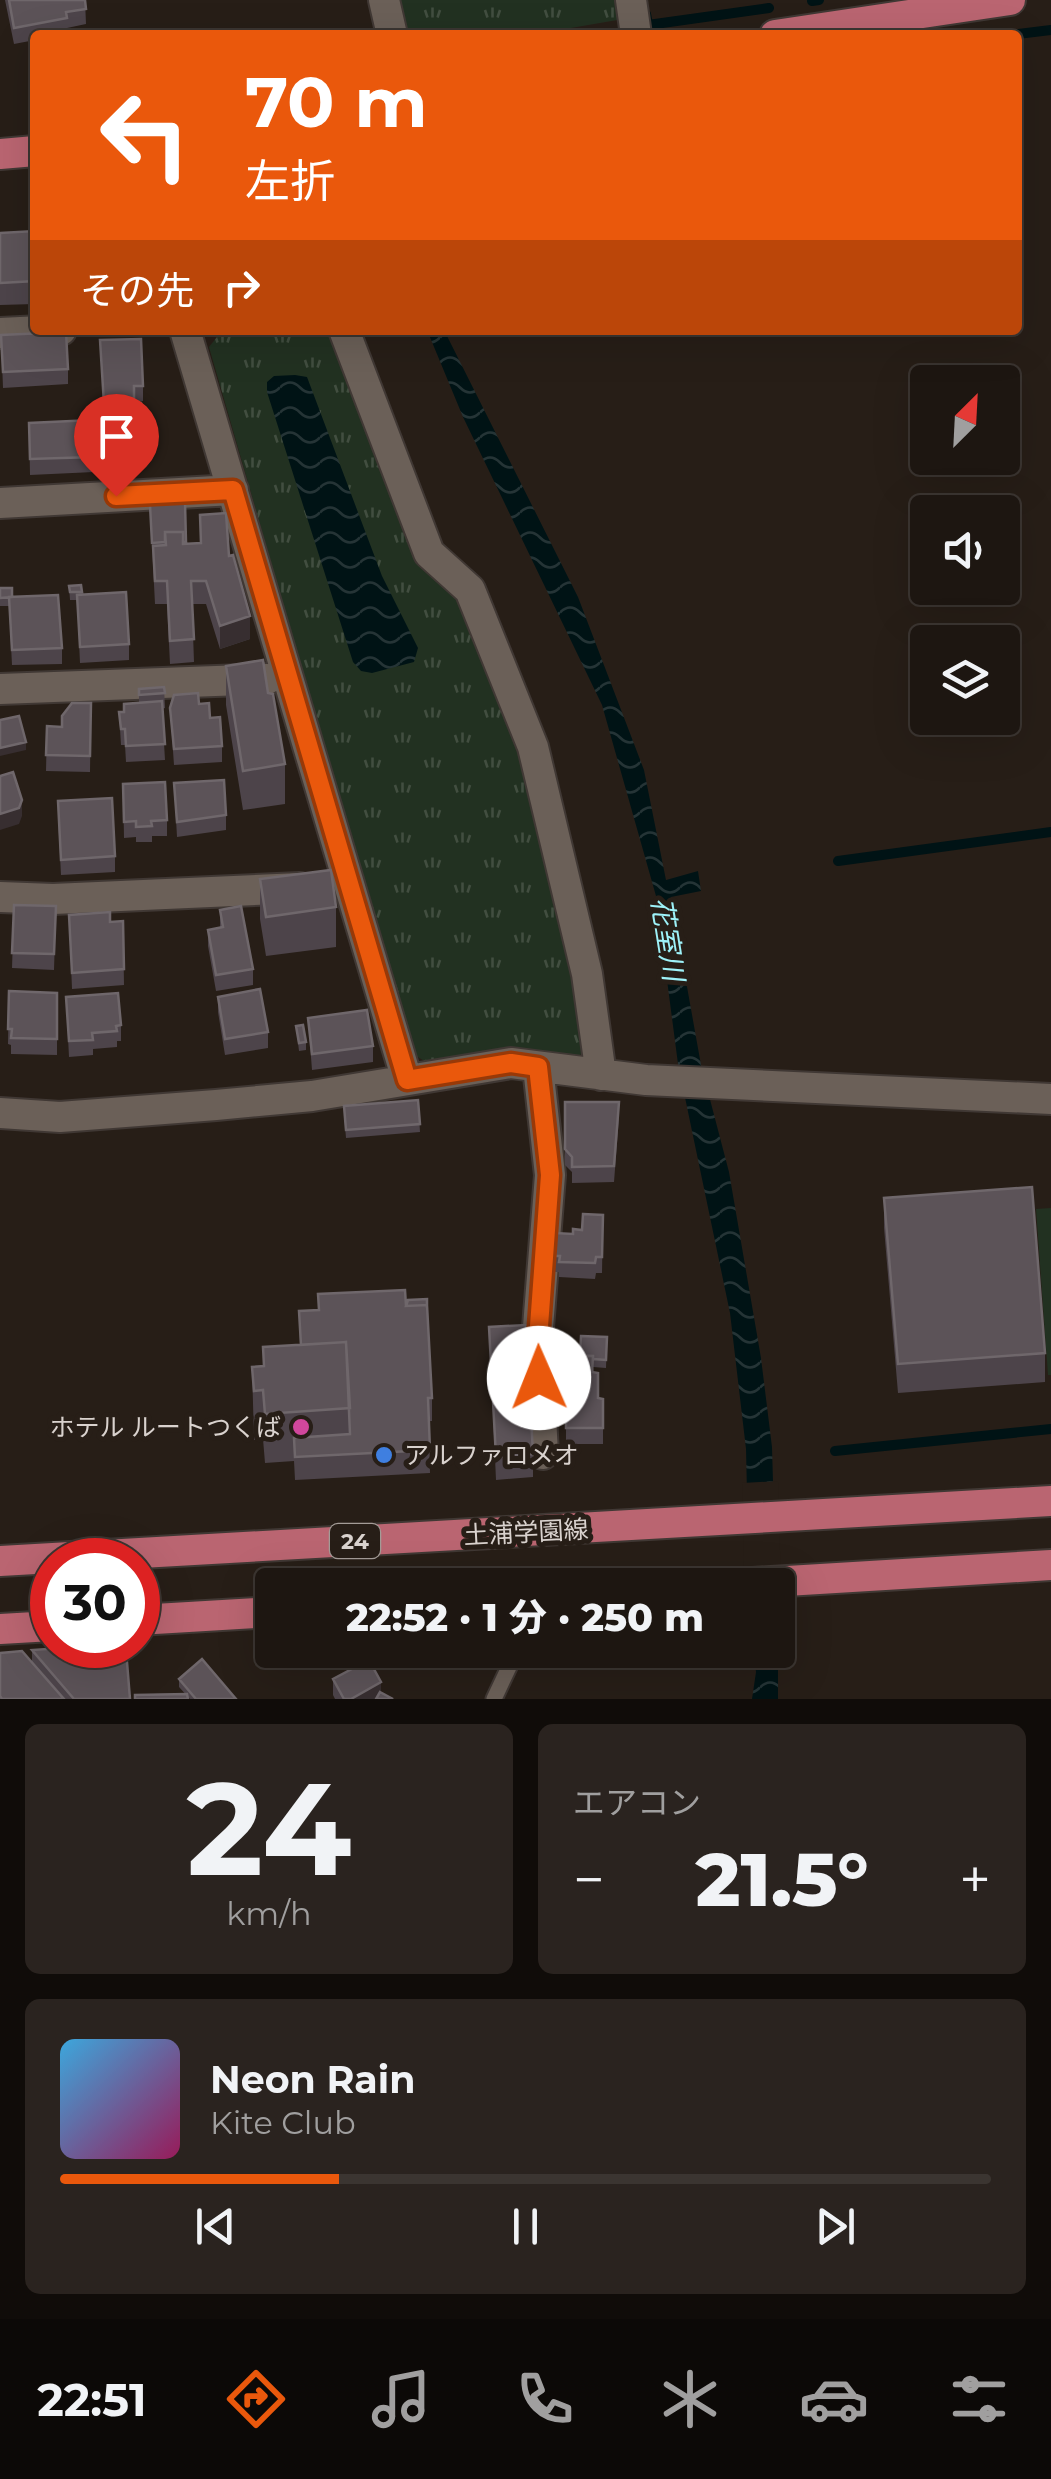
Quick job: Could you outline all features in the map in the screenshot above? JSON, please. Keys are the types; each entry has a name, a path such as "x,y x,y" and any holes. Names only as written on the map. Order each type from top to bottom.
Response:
{"main road":[{"path":"808,30 1007,0"},
{"path":"0,154 30,152"},
{"name":"土浦学園線","path":"0,1561 1051,1501"},
{"path":"795,1580 1051,1565"},
{"path":"160,1619 255,1613"},
{"path":"0,1629 30,1627"}],"street":[{"path":"384,0 391,30"},
{"path":"630,0 635,30"},
{"path":"0,333 30,332"},
{"path":"186,335 407,1080"},
{"path":"346,335 429,553 470,590 533,747 587,974 601,1075"},
{"path":"0,502 233,490"},
{"path":"0,688 288,678"},
{"path":"0,897 54,899 304,888 347,881"},
{"path":"0,1113 60,1117 312,1096 511,1063 646,1080 1051,1099"},
{"path":"538,1067 550,1175 538,1340 543,1454"}],"lane":[{"path":"494,1699 509,1668"}],"green space":[{"path":"397,0 619,0 623,19 559,30 403,30"},
{"path":"217,337 338,338 466,599 540,807 586,1049 576,1059 511,1047 426,1062 413,1054 209,347"},
{"path":"1051,1208 1051,1375 1048,1375 1036,1209"}],"water":[{"name":"花室川","path":"429,335 447,335 578,597 644,770 666,880 698,871 701,891 671,897 701,1065 729,1172 761,1358 772,1447 776,1568 749,1568 746,1449 730,1313 678,1064 656,896 602,705 463,417"},
{"path":"274,376 307,377 382,576 418,648 414,662 372,673 361,671 353,662 267,392 267,382"},
{"path":"755,1668 778,1668 778,1699 752,1699"}],"pier":[{"path":"778,1481 781,1568 744,1568 742,1483"}],"building":[{"path":"9,0 85,0 86,9 66,12 67,18 14,28"},
{"path":"30,231 30,281 0,283 0,233"},
{"path":"1,335 66,335 68,369 3,372"},
{"path":"141,339 143,386 134,386 134,403 141,403 143,427 112,429 110,404 104,404 100,340"},
{"path":"92,420 94,457 30,459 29,423"},
{"path":"185,502 186,542 183,532 165,532 165,542 152,543 150,505"},
{"path":"226,513 229,556 233,555 250,616 220,626 206,581 191,581 194,639 170,641 167,581 155,581 153,546 166,545 165,532 183,532 183,544 201,543 200,515"},
{"path":"81,585 82,592 70,592 69,586"},
{"path":"0,588 12,588 12,597 0,598"},
{"path":"126,592 129,644 80,647 77,595"},
{"path":"58,595 62,648 12,650 9,597"},
{"path":"263,660 285,764 243,771 226,666"},
{"path":"164,687 165,693 139,695 139,689"},
{"path":"198,693 199,704 209,703 210,718 220,717 222,746 174,749 170,708 174,695"},
{"path":"162,701 165,744 126,746 119,712 124,712 124,704"},
{"path":"72,703 91,703 90,756 46,755 47,726 62,727 62,716"},
{"path":"19,716 26,742 0,748 0,720"},
{"path":"13,772 22,800 19,808 0,814 0,776"},
{"path":"224,780 226,815 177,822 174,783"},
{"path":"165,782 167,820 136,827 136,821 124,822 123,784"},
{"path":"112,798 115,856 61,860 58,801"},
{"path":"331,870 336,907 266,917 260,879"},
{"path":"14,905 56,906 54,954 12,953"},
{"path":"241,906 253,969 216,975 208,930 223,927 220,910"},
{"path":"110,912 110,922 123,921 124,969 72,973 69,915"},
{"path":"260,989 268,1032 225,1039 218,997"},
{"path":"9,991 57,993 57,1039 11,1038"},
{"path":"118,993 121,1025 116,1026 117,1031 92,1033 93,1040 69,1041 66,997"},
{"path":"367,1010 373,1046 312,1054 308,1018"},
{"path":"303,1025 306,1042 299,1043 296,1026"},
{"path":"418,1100 420,1124 346,1130 344,1106"},
{"path":"565,1102 619,1102 614,1166 572,1167 572,1157 565,1149"},
{"path":"1032,1187 1045,1353 898,1364 884,1198"},
{"path":"583,1214 603,1215 602,1257 596,1257 595,1263 559,1262 560,1256 554,1256 555,1233 582,1230"},
{"path":"405,1290 406,1306 427,1305 432,1398 428,1398 430,1450 295,1457 294,1438 350,1434 346,1342 301,1345 299,1311 319,1310 318,1294"},
{"path":"427,1299 427,1305 406,1306 408,1300"},
{"path":"526,1325 533,1454 496,1457 489,1327"},
{"path":"581,1336 607,1337 606,1360 580,1356"},
{"path":"346,1342 350,1408 265,1414 263,1390 254,1391 252,1367 264,1366 263,1347"},
{"path":"572,1355 593,1356 598,1398 603,1399 603,1428 566,1428 566,1390 580,1390 580,1377 571,1377"},
{"path":"22,1651 30,1660 30,1668 37,1668 64,1699 2,1699 0,1653"},
{"path":"202,1659 236,1699 196,1699 179,1679"},
{"path":"47,1668 127,1668 130,1699 74,1699"},
{"path":"354,1668 373,1668 381,1682 344,1699 333,1679"},
{"path":"187,1694 188,1699 135,1699 135,1695"}],"waterway":[{"path":"812,1 819,0"},
{"path":"646,14 648,25 769,8"},
{"path":"1022,34 1051,30"},
{"path":"838,861 1051,832"},
{"path":"835,1451 1051,1429"}],"place":[{"name":"ホテル ルートつくば","path":"301,1427"},
{"name":"アルファロメオ","path":"384,1455"}],"route":[{"path":"116,496 233,490 407,1080 511,1063 538,1067 550,1175 538,1340 539,1378"}]}
